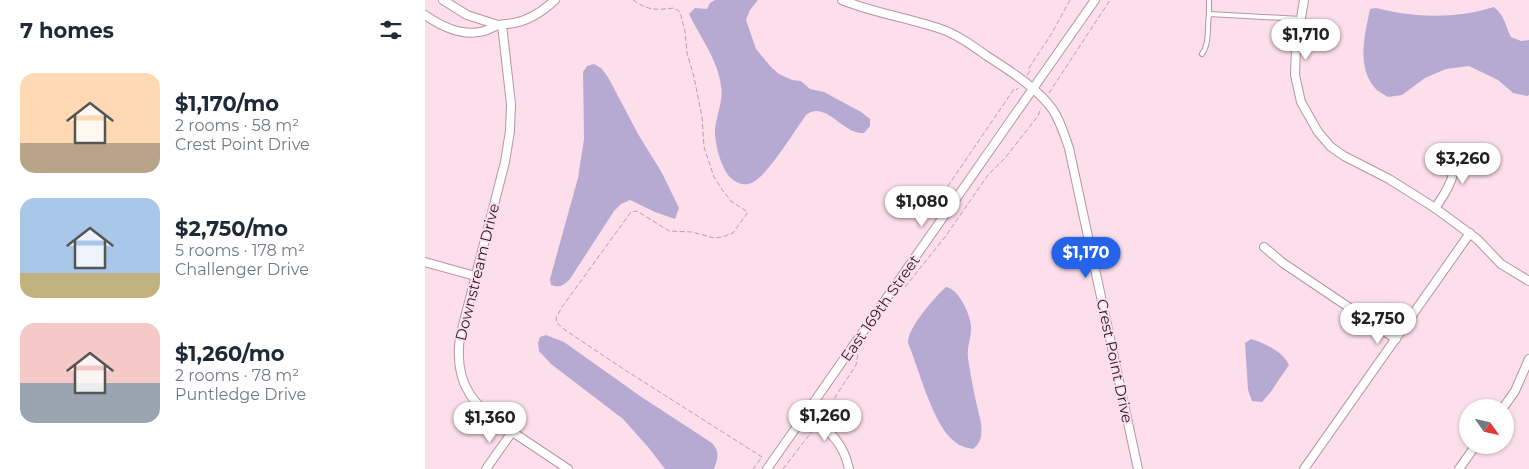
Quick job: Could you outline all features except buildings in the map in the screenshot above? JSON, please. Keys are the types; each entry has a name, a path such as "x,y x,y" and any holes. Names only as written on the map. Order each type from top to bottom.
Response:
{"street":[{"path":"443,0 467,15 500,25"},
{"path":"425,15 439,24 459,31 482,32 500,25 527,19 545,9 555,0"},
{"name":"Crest Point Drive","path":"842,0 859,7 944,30 960,38 1033,87 1051,107 1064,132 1069,148 1139,469"},
{"name":"East 169th Street","path":"767,469 1095,0"},
{"path":"1304,0 1296,48 1296,81 1305,111 1318,132 1331,147 1344,156 1389,179 1435,208 1470,233 1501,264 1529,281"},
{"name":"Downstream Drive","path":"500,25 511,104 511,131 505,162 460,337 459,366 466,388 476,403 491,417 568,469"},
{"path":"1435,208 1451,183 1458,149"},
{"path":"1304,469 1470,233"},
{"path":"1264,247 1283,263 1396,339"},
{"path":"425,262 475,276"},
{"path":"1509,399 1529,359"},
{"path":"806,413 839,442 847,459 849,469"},
{"path":"486,469 512,432"},
{"path":"1459,469 1470,454"}],"lane":[{"path":"1202,54 1207,41 1209,0"},
{"path":"1209,14 1301,19"}],"path":[{"path":"633,0 652,10 659,11 674,8 680,12 702,118 704,147 714,177 733,202 748,212 733,233 714,238 692,232 669,231 639,212 631,212 562,307 557,323 625,370 762,457 753,469"},
{"path":"935,205 1014,89 1017,90 1030,71 1029,68 1052,33 1070,0"},
{"path":"904,288 945,237 988,175 1005,158 1038,116 1045,100 1110,0"},
{"path":"783,469 819,423 856,365 858,352"}],"shaded area":[{"path":"715,0 758,0 750,10 746,20 756,49 771,67 779,74 792,80 801,81 810,89 824,92 861,112 870,119 870,126 864,133 857,132 850,130 825,113 819,111 812,112 806,115 775,160 761,176 748,184 740,184 734,180 728,175 723,166 716,140 715,129 722,92 719,76 712,58 689,14 695,8 707,9 710,3"},
{"path":"1494,7 1503,17 1511,37 1521,41 1529,40 1529,95 1513,93 1498,80 1469,66 1446,69 1425,78 1402,95 1388,97 1376,89 1369,79 1365,70 1363,50 1370,9 1376,8 1406,14 1435,16 1464,14"},
{"path":"594,64 601,68 608,77 638,134 662,173 679,208 675,219 630,200 621,204 614,211 570,279 561,286 554,286 551,285 550,279 578,178 584,139 583,72 587,66"},
{"path":"946,287 951,289 960,298 970,319 971,335 968,358 981,423 981,438 973,449 963,447 955,442 940,423 927,396 908,343 912,329 917,321"},
{"path":"546,335 564,342 640,396 712,443 718,455 714,469 665,469 623,419 551,364 539,351 538,343 540,337"},
{"path":"1251,339 1273,349 1283,356 1289,365 1262,402 1252,401 1248,390 1245,343"}]}
